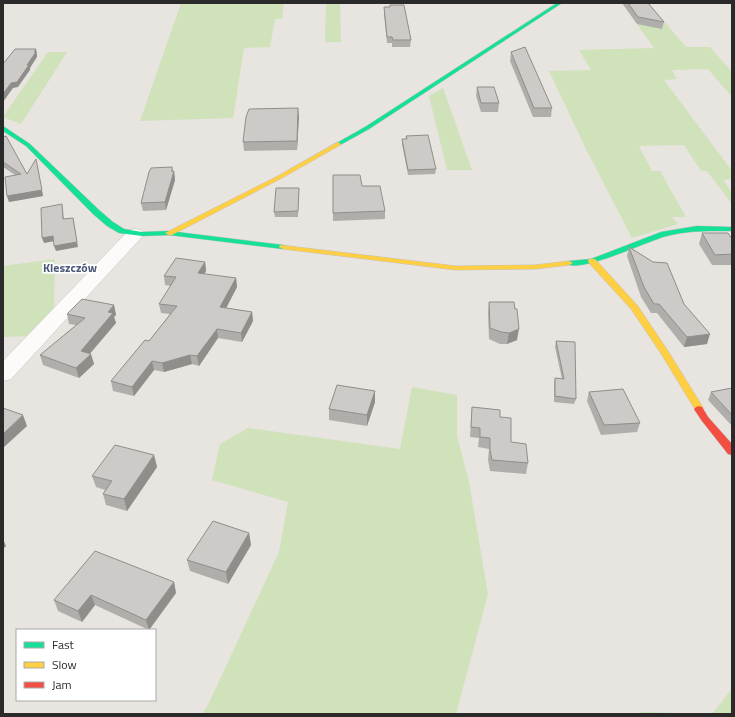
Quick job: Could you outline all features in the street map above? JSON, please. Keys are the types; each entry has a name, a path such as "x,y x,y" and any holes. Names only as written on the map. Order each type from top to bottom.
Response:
{"street":[{"path":"169,233 278,178 367,128 560,3"},
{"path":"3,128 40,156 88,205 108,223 116,229 135,234 169,233 456,268 535,267 592,261 664,234 697,228 732,229"},
{"path":"3,374 135,234"},
{"path":"592,261 634,307 664,351 705,419 732,451"}],"green space":[{"path":"181,3 284,3 282,19 275,19 270,47 244,48 233,118 140,121"},
{"path":"326,3 340,3 341,42 325,42"},
{"path":"657,13 686,47 710,47 732,72 732,97 708,69 672,70 677,79 664,80 732,171 732,179 723,180 732,193 732,204 707,171 701,171 684,145 639,146 652,171 660,171 686,217 672,217 678,224 632,238 586,149 549,71 591,70 579,50 654,48 630,14"},
{"path":"48,52 67,52 21,124 3,117"},
{"path":"443,88 472,170 447,170 429,96"},
{"path":"55,259 54,311 31,336 3,337 3,266"},
{"path":"412,387 457,395 457,436 469,482 488,594 456,714 202,714 208,705 279,552 288,502 212,480 220,444 248,428 400,449"},
{"path":"732,689 732,714 712,714"},
{"path":"641,712 712,714 640,714"}],"building":[{"path":"628,3 648,3 664,22 638,17"},
{"path":"390,5 404,5 411,40 393,40 392,37 387,37 384,7 390,7"},
{"path":"525,47 552,108 534,108 511,52"},
{"path":"15,49 36,49 34,52 36,52 17,82 11,83 3,94 3,64"},
{"path":"477,87 494,87 499,103 481,103"},
{"path":"298,108 297,141 243,142 246,117 249,109"},
{"path":"428,135 436,169 408,170 402,139 407,139 406,136"},
{"path":"6,136 27,174 36,159 42,190 7,196 5,177 21,174 3,162 3,137"},
{"path":"172,167 172,172 174,171 165,202 141,203 151,168"},
{"path":"333,175 360,175 362,186 380,186 385,211 333,213"},
{"path":"276,188 299,188 298,211 274,212"},
{"path":"62,204 63,219 73,218 77,242 54,246 53,236 42,238 41,208"},
{"path":"702,233 728,233 732,239 732,254 715,255"},
{"path":"629,247 653,262 667,263 684,304 710,334 687,337 659,304 654,304 644,287"},
{"path":"176,258 205,262 198,273 236,278 220,307 252,312 241,333 217,329 197,356 190,355 162,363 152,361 132,387 111,381 145,340 149,341 177,306 159,304 176,277 164,276"},
{"path":"82,299 114,305 108,312 113,313 81,351 91,354 76,368 40,355 85,318 67,314"},
{"path":"489,302 514,302 515,309 517,309 519,329 509,333 490,328"},
{"path":"556,341 575,342 576,399 555,396 555,378 564,379"},
{"path":"337,385 375,391 367,415 329,409"},
{"path":"732,388 732,415 711,392"},
{"path":"623,389 640,423 604,425 589,392"},
{"path":"472,407 500,410 500,417 511,418 511,442 526,444 528,463 492,460 490,438 480,437 480,428 471,427"},
{"path":"3,408 23,415 3,434"},
{"path":"115,445 154,455 124,499 103,494 112,481 92,476"},
{"path":"213,521 249,533 226,572 187,560"},
{"path":"95,551 174,582 146,620 91,595 78,611 54,600"}],"traffic: fast":[{"path":"338,144 367,128 560,3"},
{"path":"3,128 28,145 96,212 110,224 122,231 142,234 169,233 283,247"},
{"path":"569,263 592,261 664,234 697,228 732,229"}],"traffic: slow":[{"path":"169,233 278,178 338,144"},
{"path":"283,247 456,268 535,267 569,263"},
{"path":"592,261 634,307 664,351 699,409"}],"traffic: jam":[{"path":"699,409 705,419 732,451"}],"district":[{"name":"Kleszczów","path":"70,267"}]}
